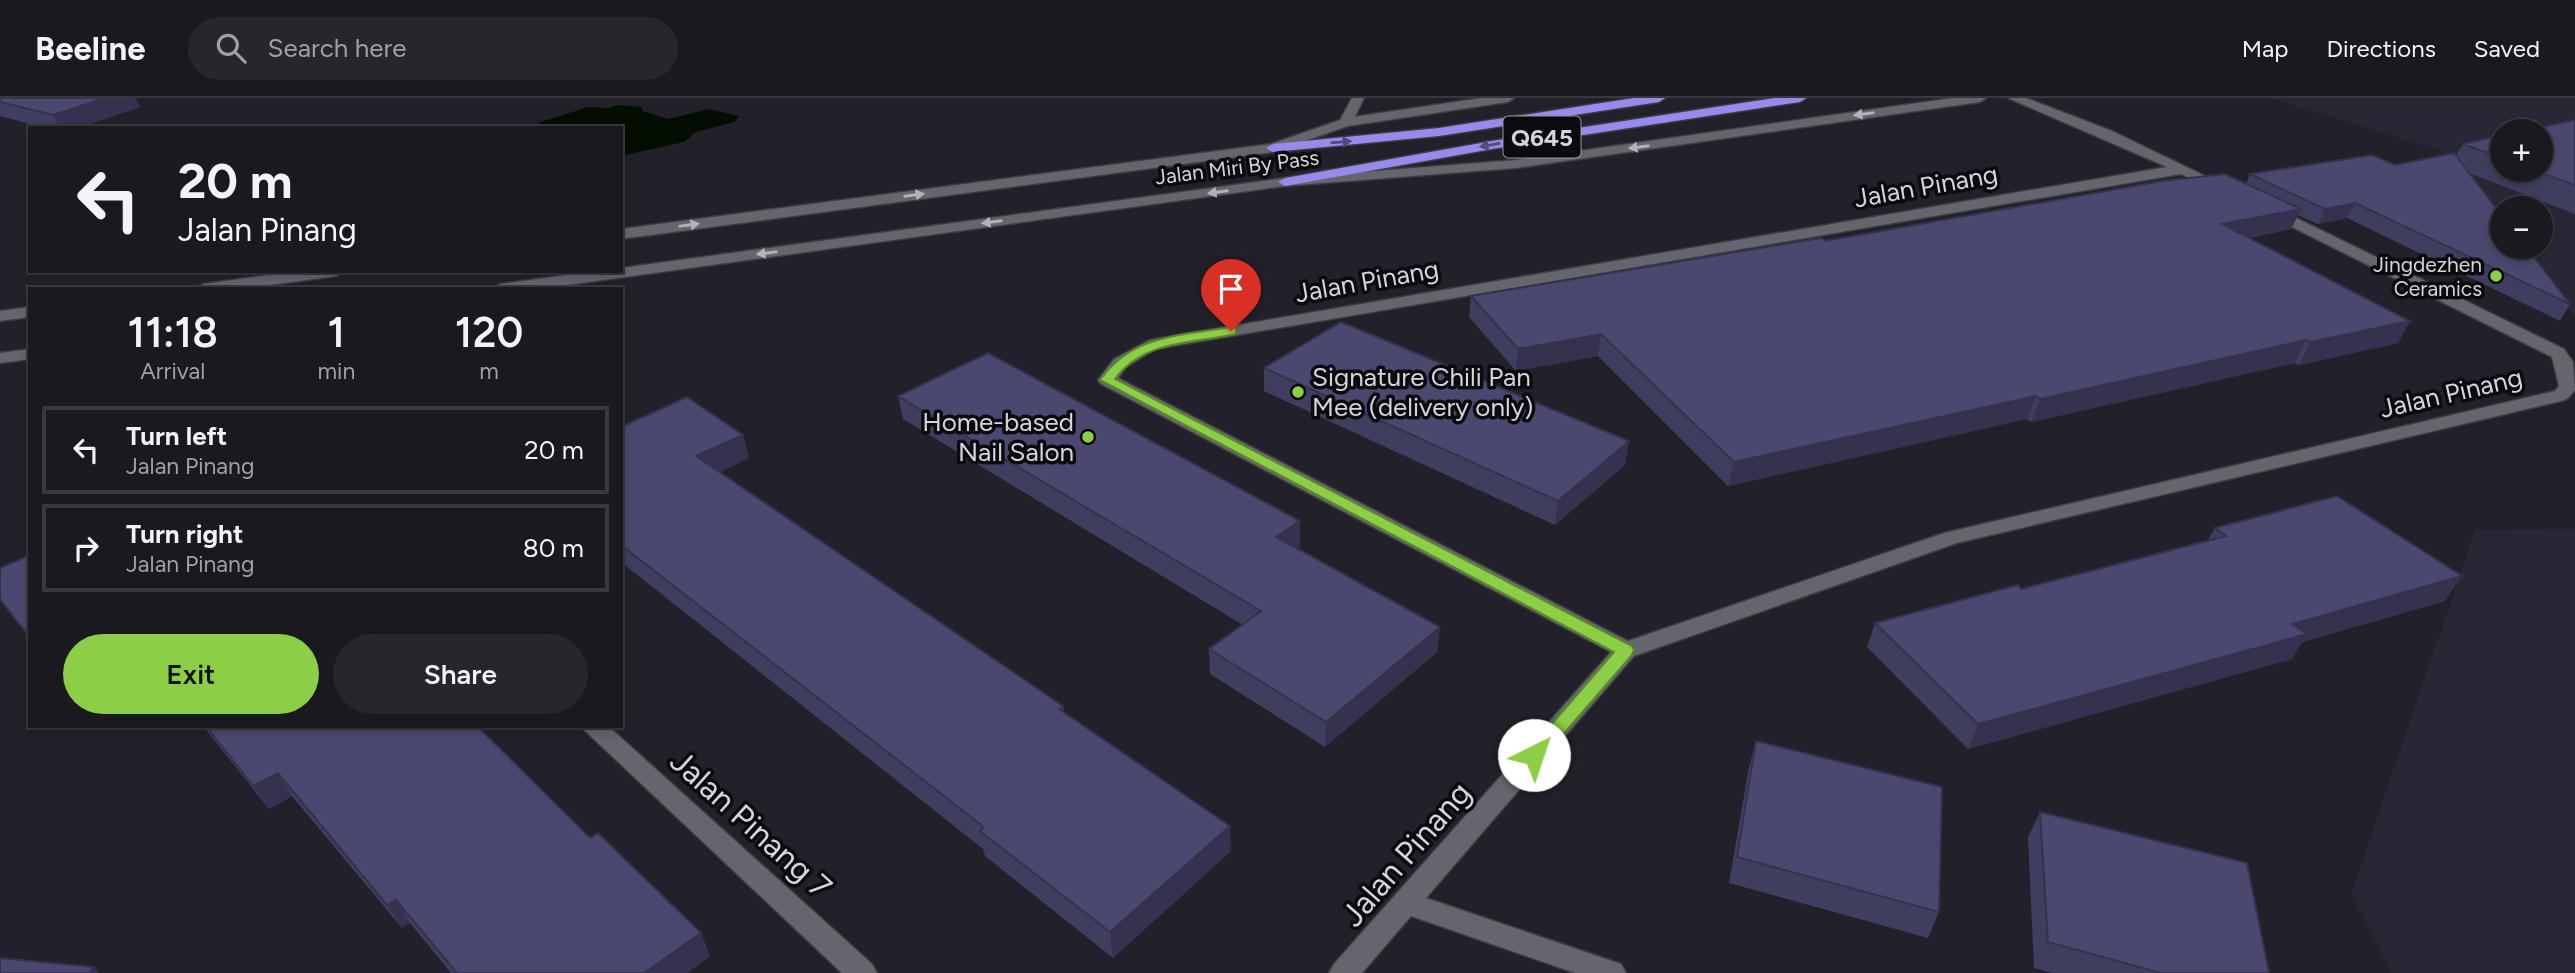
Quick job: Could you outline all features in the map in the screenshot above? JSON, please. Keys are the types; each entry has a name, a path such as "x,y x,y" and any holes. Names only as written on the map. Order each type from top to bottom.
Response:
{"highway":[{"name":"Q645","path":"1273,148 1439,132 1659,98"},
{"name":"Q645","path":"1285,183 1492,145 1800,98"}],"street":[{"path":"1346,122 1358,98"},
{"name":"Jalan Miri By Pass","path":"623,234 1273,148 1346,122 1508,98"},
{"name":"Jalan Miri By Pass","path":"623,272 1285,183 1516,164 1980,98"},
{"name":"Jalan Pinang","path":"1344,973 1626,650 1951,538 2561,395 2568,387 2564,362 2558,352 2183,169 2107,134 2014,98"},
{"name":"Jalan Pinang","path":"1626,650 1107,380 1120,363 1150,345 2183,169"},
{"path":"218,287 321,273"},
{"name":"Jalan Miri By Pass","path":"515,287 618,273"},
{"path":"0,316 28,312"},
{"path":"0,358 28,354"},
{"name":"Jalan Pinang 7","path":"594,728 862,973"},
{"path":"1406,903 1611,973"}],"shaded area":[{"path":"2270,98 2575,98 2575,317 2528,259 2553,259 2553,196 2490,196 2490,213 2439,150"},
{"path":"618,105 642,107 642,111 668,119 709,109 739,116 735,122 696,132 684,142 623,156 623,126 539,126 538,123 588,107 609,108"},
{"path":"2575,529 2575,973 2392,973 2351,895 2475,530"}],"building":[{"path":"0,98 105,98 53,115 0,102"},
{"path":"2575,120 2575,185 2553,177 2553,125"},
{"path":"2490,138 2490,154 2463,144"},
{"path":"2454,153 2490,200 2490,259 2535,259 2570,304 2355,203 2325,209 2250,174 2372,155 2395,165"},
{"path":"2225,174 2301,209 2222,224 2410,321 2310,342 2306,340 2040,399 2036,396 1734,462 1601,334 1518,349 1471,296 1821,238 1825,241 2162,181"},
{"path":"1341,322 1629,441 1558,501 1264,368"},
{"path":"988,353 1300,521 1276,537 1440,627 1326,722 1209,649 1261,611 898,396"},
{"path":"687,397 743,435 696,456 1063,706 1059,709 1230,826 1110,932 980,831 984,827 623,547 623,426"},
{"path":"2337,496 2462,576 2292,624 2307,634 1978,724 1875,623 2018,585 2021,589 2226,536 2215,528"},
{"path":"28,556 28,630 25,631 0,599 0,568"},
{"path":"208,728 479,728 590,838 598,833 701,933 644,973 457,973 396,900 387,905 278,773 253,786"},
{"path":"1756,741 1942,787 1939,912 1737,857"},
{"path":"2040,812 2247,863 2269,973 2161,973 2048,942"},
{"path":"0,958 94,967 89,973 0,973"}],"place":[{"name":"Jingdezhen Ceramics","path":"2496,276"},
{"name":"Signature Chili Pan Mee (delivery only)","path":"1298,392"},
{"name":"Home-based Nail Salon","path":"1088,437"}],"route":[{"path":"1231,331 1150,345 1120,363 1107,380 1626,650 1534,755"}]}
